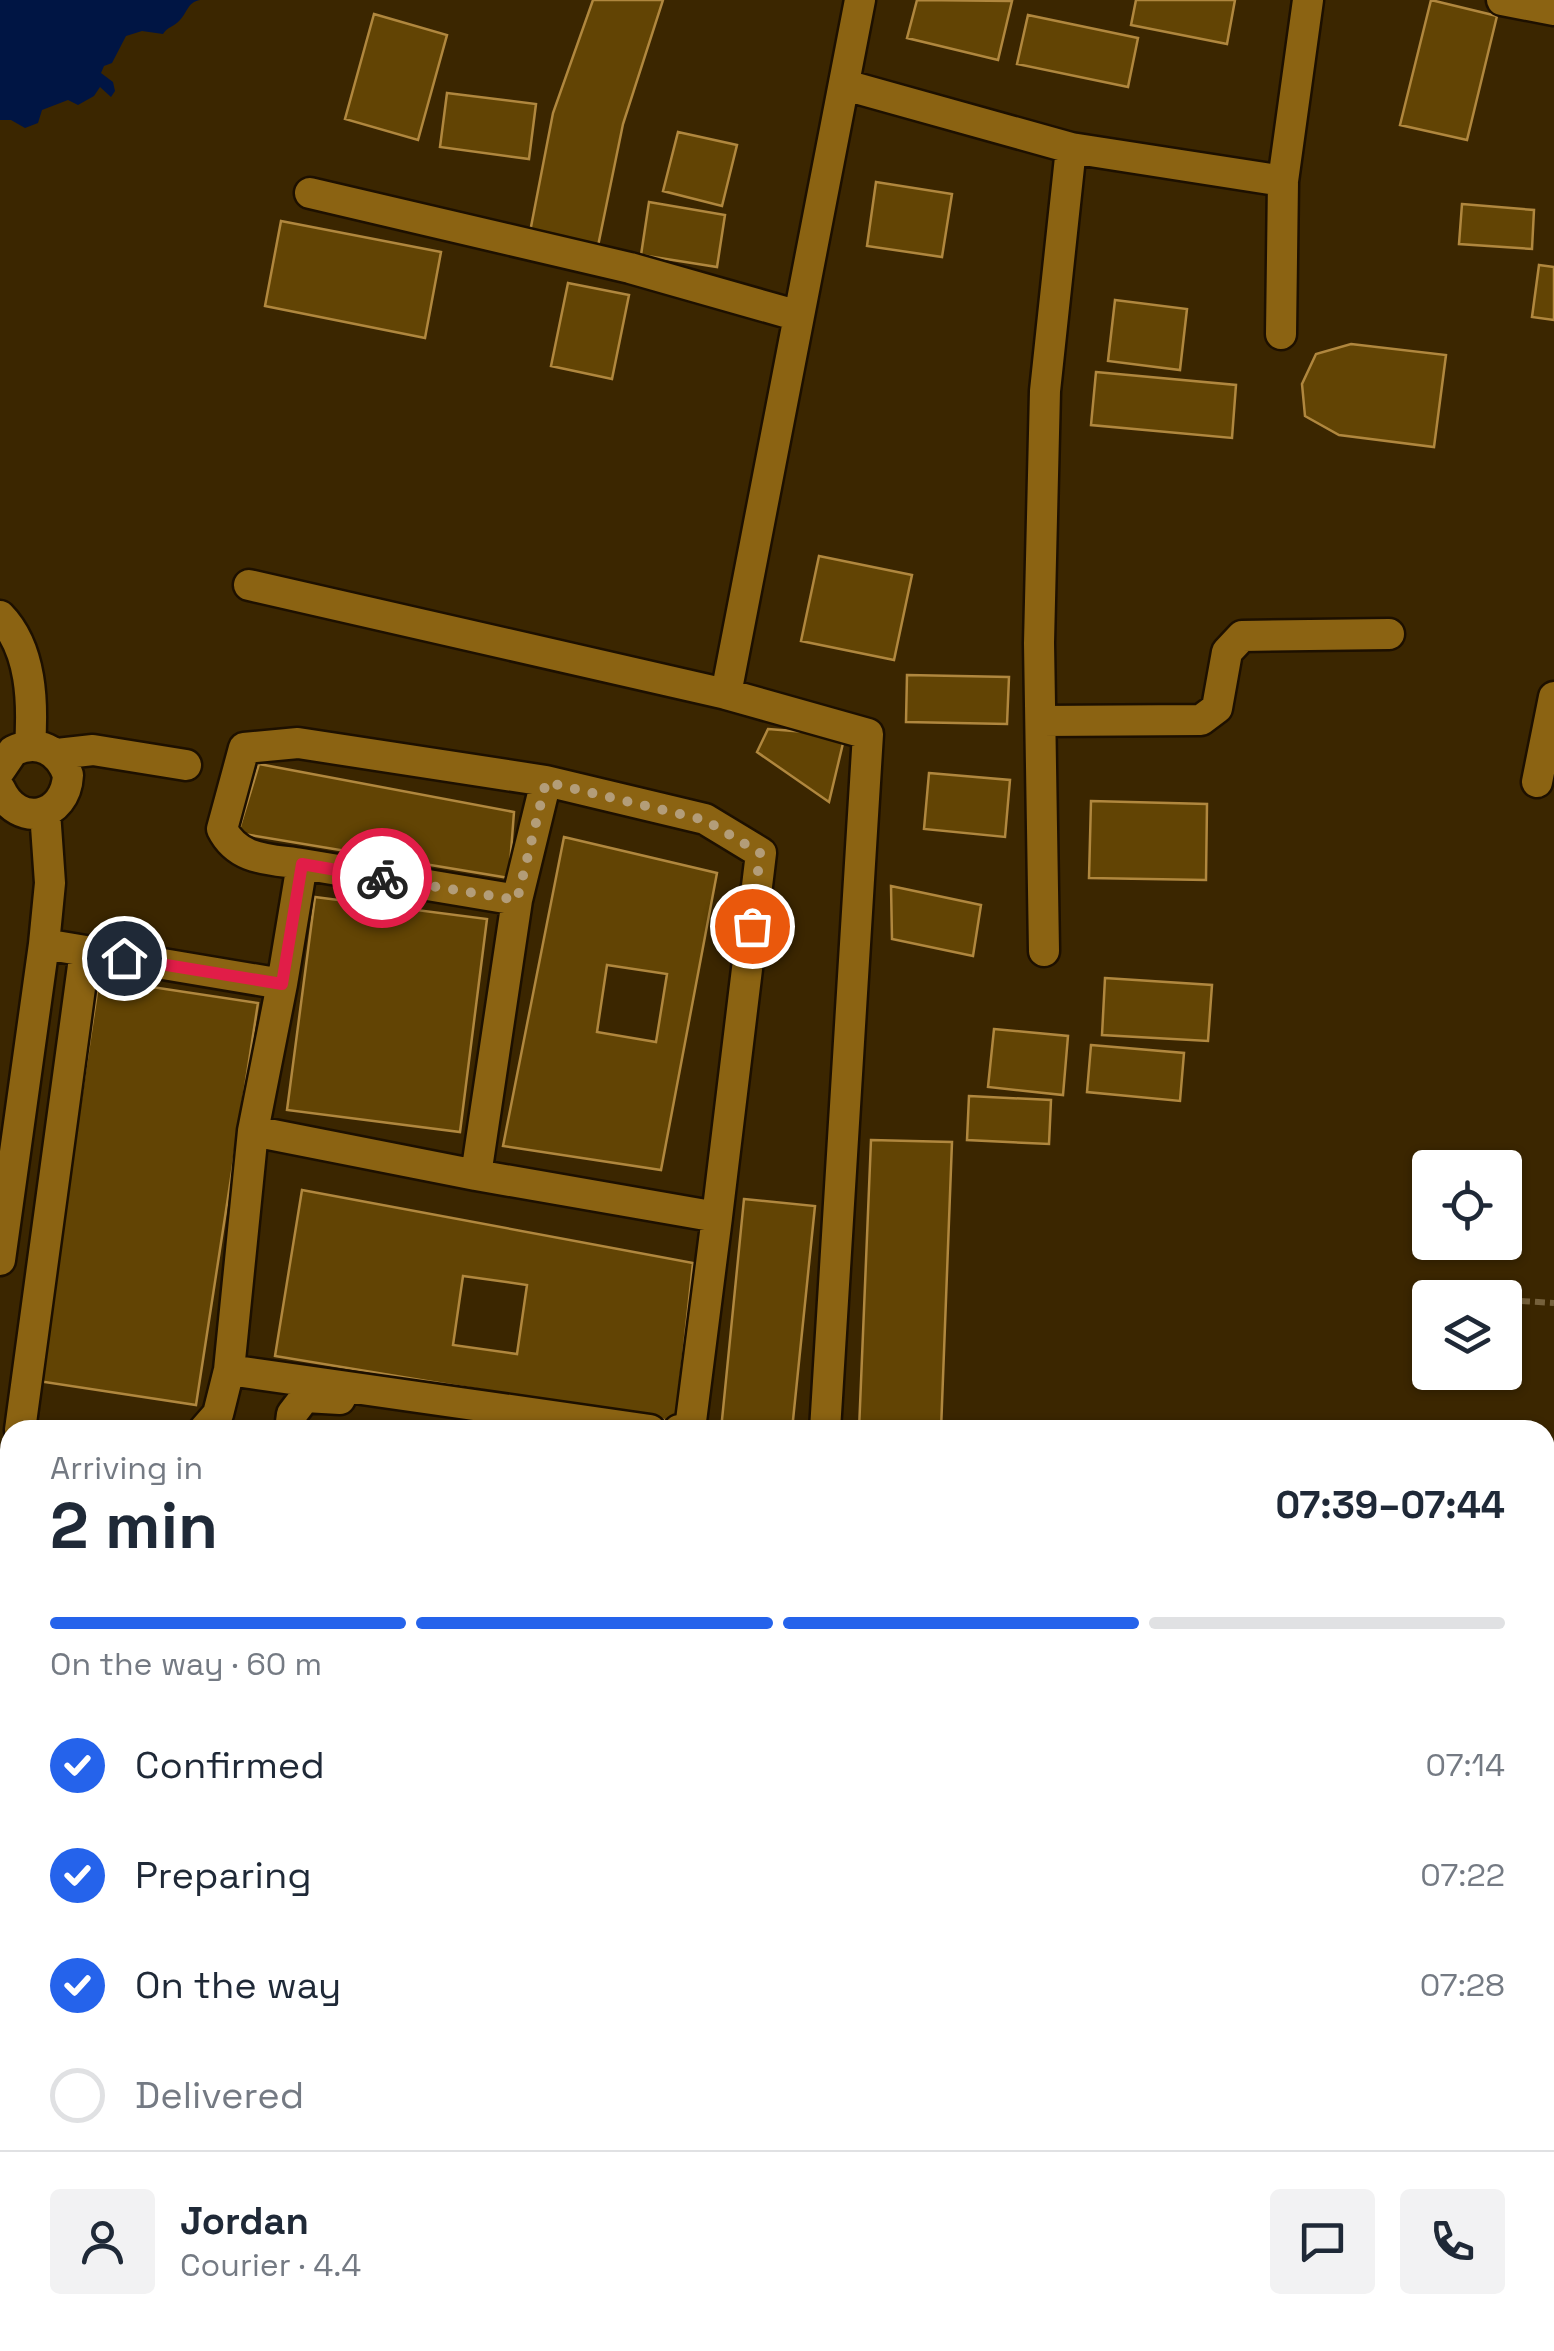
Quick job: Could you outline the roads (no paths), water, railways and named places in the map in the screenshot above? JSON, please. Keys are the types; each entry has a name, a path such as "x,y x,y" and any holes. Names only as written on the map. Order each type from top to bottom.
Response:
{"street":[{"path":"726,694 860,0"},
{"path":"1281,334 1283,180 1308,0"},
{"path":"1502,0 1554,10"},
{"path":"845,85 1071,148 1283,180"},
{"path":"1044,951 1040,623 1046,392 1071,148"},
{"path":"310,193 630,268 798,316"},
{"path":"249,585 726,694 868,734 826,1420"},
{"path":"0,616 27,670 44,750 68,775 67,788 56,806 46,812 35,814 14,808 0,789"},
{"path":"1041,721 1201,720 1218,708 1228,652 1242,636 1389,634"},
{"path":"1538,782 1554,697"},
{"path":"517,900 250,856 230,844 222,830 244,748 298,743 546,782 705,820 760,853 691,1420"},
{"path":"0,770 13,751 44,750 93,750 186,765"},
{"path":"476,1175 517,900 546,782"},
{"path":"0,1260 12,1080 44,944 50,883 46,812"},
{"path":"213,1420 218,1414 229,1370 253,1131 302,864"},
{"path":"44,944 282,984"},
{"path":"21,1420 85,951"},
{"path":"253,1131 716,1218"},
{"path":"229,1370 580,1420"},
{"path":"291,1420 305,1397 457,1420"}],"water":[{"path":"0,0 200,0 190,5 163,34 142,31 126,36 112,63 104,66 101,73 113,82 115,91 111,97 100,87 94,96 78,105 68,100 42,110 38,123 25,128 11,120 0,120"}]}
